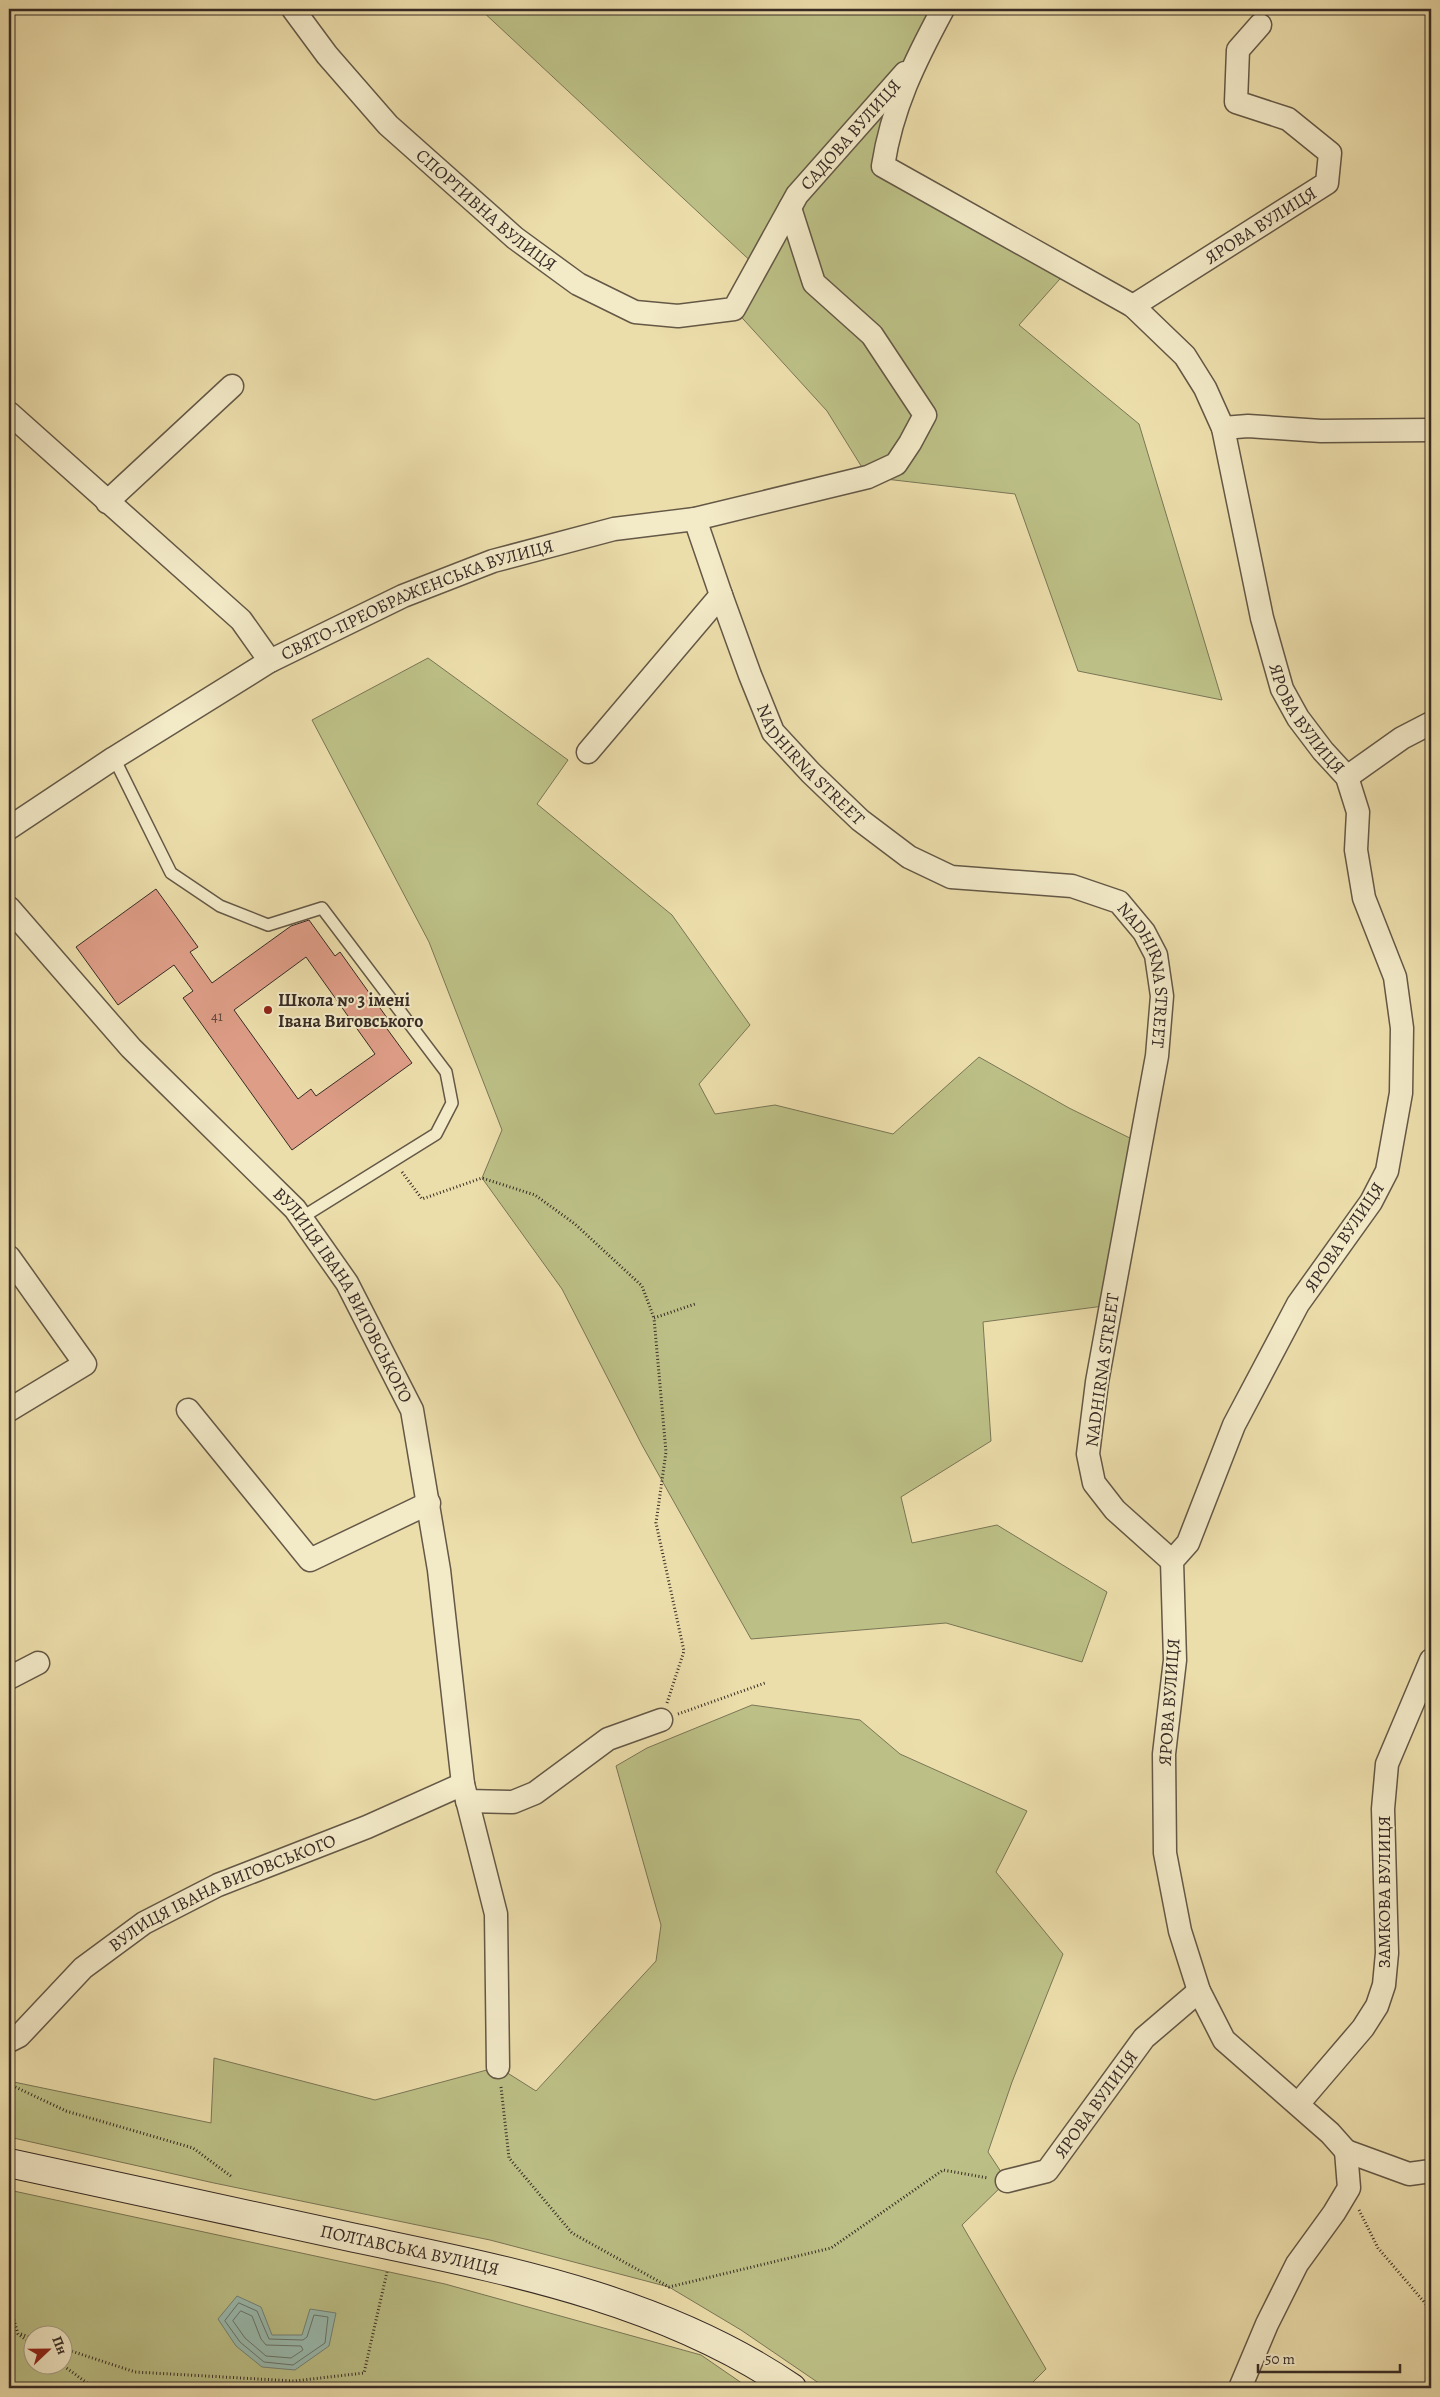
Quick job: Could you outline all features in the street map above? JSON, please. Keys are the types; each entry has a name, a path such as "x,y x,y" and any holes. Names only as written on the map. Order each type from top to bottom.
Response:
{"main road":[{"name":"ПОЛТАВСЬКА ВУЛИЦЯ","path":"9,2164 504,2270 627,2306 696,2333 766,2371 792,2388"}],"street":[{"name":"СПОРТИВНА ВУЛИЦЯ","path":"293,9 327,56 388,125 514,238 578,284 635,312 678,316 734,309"},
{"name":"САДОВА ВУЛИЦЯ","path":"883,166 888,134 914,63 943,9"},
{"name":"ЯРОВА ВУЛИЦЯ","path":"1134,306 1327,183 1330,153 1288,119 1236,102 1238,50 1260,25"},
{"name":"САДОВА ВУЛИЦЯ","path":"734,309 797,195 914,63"},
{"name":"ЯРОВА ВУЛИЦЯ","path":"883,166 1134,306 1185,356 1205,388 1222,428 1262,618 1282,688 1298,718 1346,777 1358,812 1356,850 1364,898 1395,977 1402,1028 1401,1093 1387,1171 1371,1202 1298,1304 1234,1425 1188,1543 1172,1561 1175,1660 1164,1754 1165,1853 1180,1931 1199,1991 1224,2040 1330,2133 1346,2152"},
{"name":"САДОВА ВУЛИЦЯ","path":"790,208 814,283 872,335 925,415 896,464 868,477"},
{"path":"108,502 232,386"},
{"path":"9,413 241,620 270,661"},
{"path":"1222,428 1248,426 1321,431 1431,430"},
{"name":"СВЯТО-ПРЕОБРАЖЕНСЬКА ВУЛИЦЯ","path":"9,828 114,758 270,661 403,596 493,561 614,529 695,519 868,477"},
{"name":"NADHIRNA STREET","path":"695,519 750,676 773,732 860,820 909,857 951,878 1072,886 1118,902 1144,932 1156,955 1162,996 1158,1056 1104,1343 1088,1454 1094,1483 1115,1510 1172,1561"},
{"path":"588,752 721,595"},
{"path":"1346,777 1402,738 1431,723"},
{"name":"ВУЛИЦЯ ІВАНА ВИГОВСЬКОГО","path":"9,908 132,1048 302,1218 347,1283 412,1410 439,1570 465,1793 496,1914 498,2066"},
{"path":"9,1257 85,1364 9,1410"},
{"path":"188,1410 310,1560 429,1503"},
{"name":"ЗАМКОВА ВУЛИЦЯ","path":"1298,2104 1363,2028 1377,2006 1384,1985 1387,1953 1384,1810 1387,1764 1431,1660"},
{"path":"9,1678 38,1662"},
{"name":"ВУЛИЦЯ ІВАНА ВИГОВСЬКОГО","path":"9,2041 19,2036 83,1968 144,1923 218,1885 367,1827 465,1793 514,1802 535,1793 608,1739 661,1720"},
{"name":"ЯРОВА ВУЛИЦЯ","path":"1008,2181 1047,2171 1144,2038 1199,1991"},
{"path":"1240,2388 1266,2324 1297,2264 1334,2213 1349,2188 1346,2152 1409,2174 1431,2171"}],"lane":[{"path":"114,758 172,873 220,906 268,925 322,908 446,1072 452,1103 436,1134 302,1218"}],"path":[{"path":"394,1161 422,1199 482,1178 535,1195 575,1224 642,1286 654,1318 666,1452 656,1523 684,1651 661,1720"},
{"path":"654,1318 695,1304"},
{"path":"661,1720 765,1683"},
{"path":"498,2066 509,2158 572,2233 670,2287 831,2248 942,2170 1008,2181"},
{"path":"9,2084 66,2111 193,2148 232,2177"},
{"path":"1349,2188 1378,2248 1431,2310"},
{"path":"72,2351 136,2372 294,2381 364,2373 387,2272"},
{"path":"9,2303 18,2334 22,2337"},
{"path":"18,2334 22,2335"},
{"path":"72,2372 94,2388"}],"green space":[{"path":"480,9 940,9 883,166 1067,271 1019,325 1139,424 1222,700 1078,671 1015,494 868,477 827,411 734,309 757,267"},
{"path":"428,658 568,760 537,804 672,915 750,1025 699,1084 715,1114 775,1105 893,1134 979,1057 1069,1108 1140,1143 1111,1305 983,1322 991,1441 901,1497 912,1543 997,1525 1107,1592 1082,1662 946,1623 751,1639 642,1445 562,1289 482,1178 502,1130 429,942 312,720"},
{"path":"752,1705 860,1720 900,1754 1027,1811 996,1872 1063,1954 1012,2082 988,2152 1007,2181 962,2225 1046,2369 1027,2388 826,2388 741,2330 669,2287 490,2240 214,2183 9,2137 9,2081 211,2123 214,2058 375,2100 498,2067 536,2091 656,1961 661,1925 616,1766 647,1748"},
{"path":"9,2190 445,2284 701,2355 749,2388 9,2388"}],"water":[{"path":"237,2296 261,2307 272,2335 302,2335 310,2309 336,2313 329,2346 295,2370 262,2367 236,2346 218,2319"}],"building":[{"path":"156,889 198,947 190,952 212,983 291,926 309,920 335,956 340,952 390,1022 385,1026 412,1063 292,1150 183,998 193,991 174,965 118,1005 76,947","holes":["306,957 375,1054 316,1096 311,1089 298,1099 234,1010"]}],"place":[{"name":"Школа № 3 імені Івана Виговського","path":"268,1010"}]}
